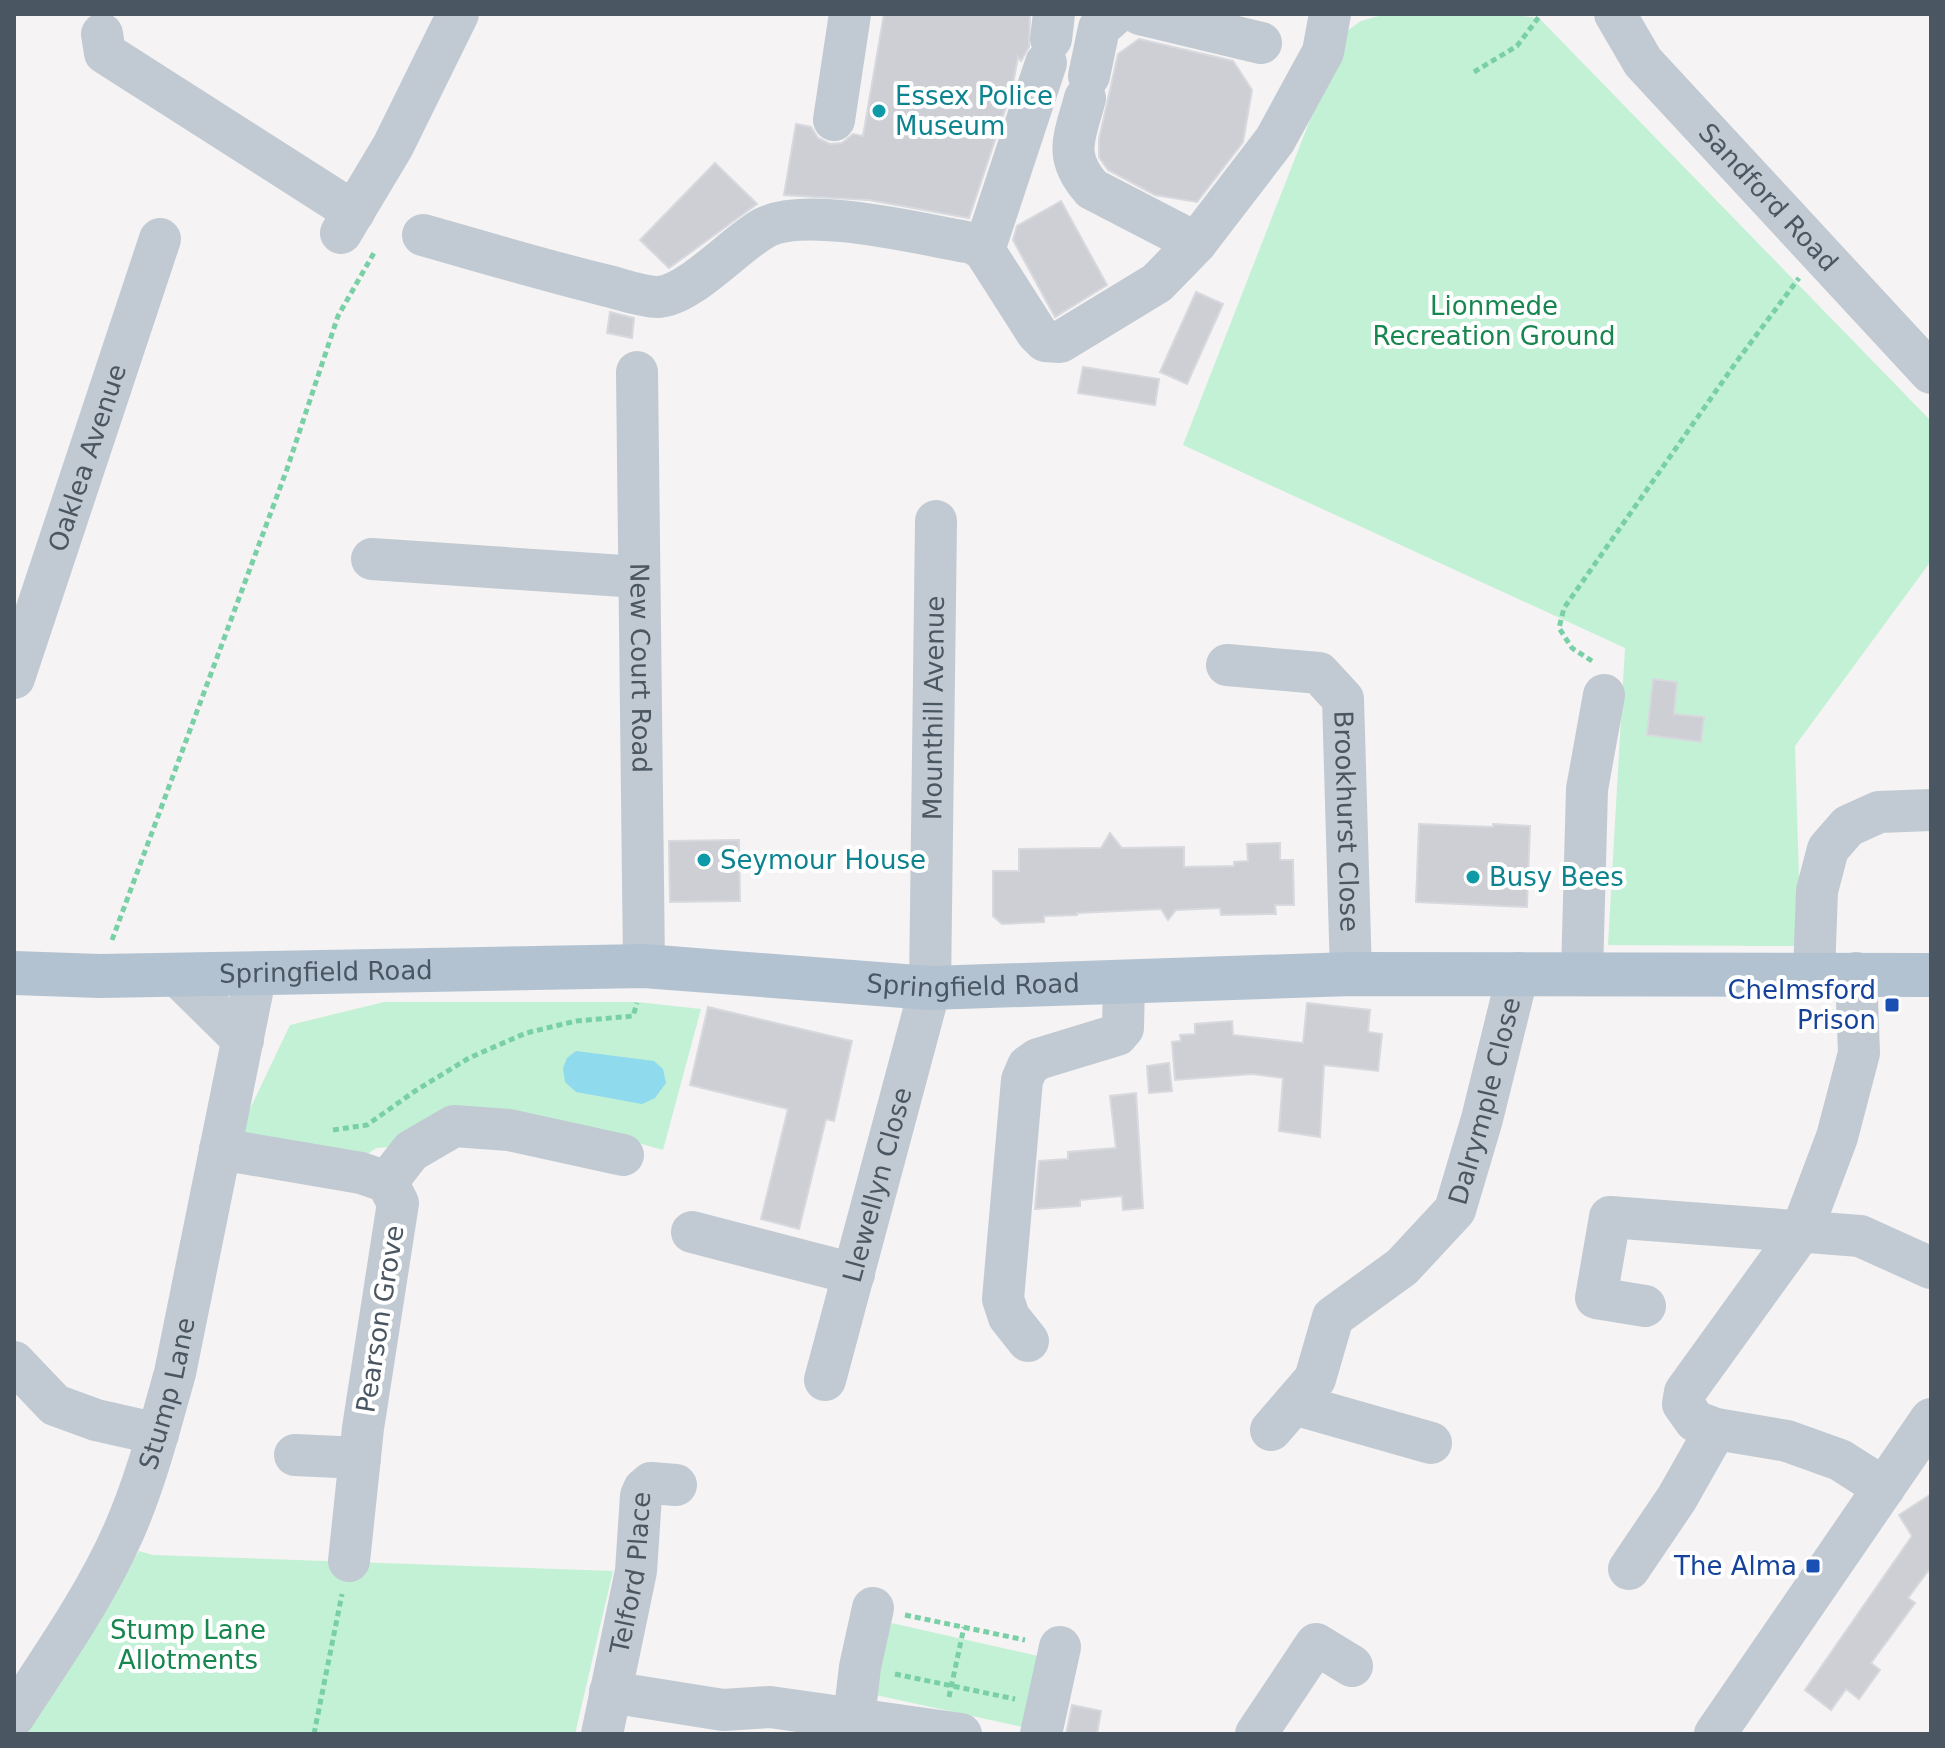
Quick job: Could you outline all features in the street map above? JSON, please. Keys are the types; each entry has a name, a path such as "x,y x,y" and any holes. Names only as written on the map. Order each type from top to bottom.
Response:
{"main road":[{"name":"Springfield Road","path":"14,973 100,976 644,966 705,961 774,963 930,988 1351,974 1931,975"}],"street":[{"path":"102,34 105,53 357,231 393,146 458,14"},
{"path":"834,120 850,14"},
{"path":"1115,14 1099,28 1071,149 1080,175 1092,189 1196,243"},
{"path":"1140,14 1261,43"},
{"path":"423,235 571,277 657,297 676,292 765,228 787,221 823,219 973,243 984,250 1037,333 1045,341 1060,342 1157,283 1196,243 1275,140 1323,52 1330,14"},
{"name":"Sandford Road","path":"1615,14 1643,62 1931,373"},
{"path":"984,250 1050,38"},
{"name":"Oaklea Avenue","path":"14,678 160,239"},
{"name":"New Court Road","path":"637,372 644,966"},
{"name":"Mounthill Avenue","path":"930,988 936,521"},
{"path":"372,559 638,577"},
{"name":"Brookhurst Close","path":"1227,665 1319,673 1343,699 1351,974"},
{"path":"1582,973 1587,789 1604,695"},
{"path":"1884,1488 1840,1460 1787,1441 1716,1429 1695,1421 1683,1404 1685,1392 1802,1230 1837,1137 1859,1053 1835,973 1817,891 1828,849 1848,826 1879,812 1931,810"},
{"name":"Stump Lane","path":"14,1716 76,1622 102,1575 125,1529 158,1434 175,1373 256,973"},
{"name":"Dalrymple Close","path":"1431,1443 1373,1425 1282,1417 1315,1379 1333,1317 1402,1267 1455,1210 1482,1119 1518,973"},
{"path":"176,974 243,1040"},
{"path":"1028,1341 1009,1317 1003,1299 1022,1080 1028,1066 1038,1059 1117,1035 1123,1028 1124,982"},
{"name":"Llewellyn Close","path":"825,1380 930,988"},
{"path":"220,1149 361,1173 387,1182 411,1151 454,1126 509,1130 623,1155"},
{"name":"Pearson Grove","path":"349,1561 360,1458 398,1203 387,1182"},
{"path":"1645,1306 1596,1298 1610,1217 1860,1236 1931,1268"},
{"path":"692,1232 854,1274"},
{"path":"14,1362 55,1405 96,1420 158,1434"},
{"path":"1629,1569 1677,1498 1716,1429"},
{"path":"1715,1734 1884,1488 1924,1446"},
{"path":"295,1455 360,1458"},
{"name":"Telford Place","path":"602,1734 636,1571 641,1496 651,1483 676,1485"},
{"path":"854,1718 860,1667 873,1608"},
{"path":"1256,1734 1316,1644 1352,1666"},
{"path":"1044,1720 1060,1647"},
{"name":"Telford Place","path":"610,1692 723,1710 770,1707 952,1732"}],"path":[{"path":"1474,72 1517,46 1541,14"},
{"path":"100,976 287,469 338,316 357,231"},
{"path":"1604,695 1603,681 1591,659 1572,648 1559,628 1564,608 1737,361 1819,252"},
{"path":"322,1131 367,1125 469,1058 526,1033 576,1021 633,1016 644,966"},
{"path":"314,1734 349,1561"},
{"path":"873,1608 1060,1647"},
{"path":"952,1732 952,1686 964,1627"},
{"path":"860,1667 952,1686 1044,1720"}],"green space":[{"name":"Lionmede Recreation Ground","path":"1386,14 1507,14 1539,18 1931,421 1931,561 1795,746 1801,946 1608,945 1625,648 1183,445 1344,33 1361,21"},
{"path":"384,1002 637,1002 701,1009 663,1150 600,1132 376,1148 361,1159 237,1136 290,1025"},
{"name":"Stump Lane Allotments","path":"139,1551 153,1555 613,1571 575,1734 25,1734"},
{"path":"878,1620 1047,1658 1032,1729 862,1692"}],"water":[{"path":"576,1051 654,1061 663,1069 666,1083 655,1098 642,1104 576,1092 565,1082 563,1068 567,1058"}],"building":[{"path":"884,14 1030,14 1029,47 1021,61 1018,57 1012,89 969,218 869,200 784,195 796,124 811,127 818,138 830,144 842,143 853,134 863,136"},
{"path":"1139,39 1233,61 1252,90 1243,142 1197,202 1155,195 1108,170 1099,157 1099,139 1118,54"},
{"path":"715,163 757,204 669,268 640,240"},
{"path":"1061,201 1107,285 1055,317 1013,240 1017,226"},
{"path":"1196,292 1223,304 1187,384 1160,372"},
{"path":"610,312 634,318 632,338 607,333"},
{"path":"1083,367 1159,379 1155,405 1078,393"},
{"path":"1653,679 1677,682 1674,714 1704,717 1701,742 1647,735"},
{"name":"Busy Bees","path":"1419,824 1530,826 1527,907 1416,902"},
{"path":"1110,833 1122,848 1184,847 1184,867 1234,866 1234,862 1248,861 1247,844 1280,843 1280,860 1293,860 1294,905 1275,905 1276,914 1221,915 1220,908 1176,910 1168,920 1161,909 1044,916 1044,922 1002,924 993,916 993,871 1019,871 1019,849 1101,848"},
{"name":"Seymour House","path":"739,840 740,901 670,902 669,841"},
{"path":"1307,1003 1370,1010 1368,1032 1382,1034 1378,1071 1324,1065 1320,1137 1279,1131 1283,1078 1252,1074 1175,1080 1172,1042 1181,1041 1180,1035 1195,1034 1195,1024 1232,1021 1233,1035 1303,1043"},
{"path":"708,1007 852,1041 834,1121 826,1119 799,1229 761,1219 788,1109 690,1085"},
{"path":"1169,1063 1172,1091 1149,1093 1147,1066"},
{"path":"1136,1093 1143,1208 1123,1210 1122,1196 1080,1200 1080,1206 1035,1209 1039,1161 1068,1159 1068,1152 1116,1148 1110,1096"},
{"path":"1931,1494 1931,1567 1908,1598 1915,1603 1871,1663 1880,1670 1859,1699 1846,1689 1831,1710 1805,1690 1912,1536 1899,1515"},
{"path":"1072,1705 1101,1711 1097,1734 1066,1734"}],"place":[{"name":"Essex Police Museum","path":"879,111"},
{"name":"Seymour House","path":"704,860"},
{"name":"Busy Bees","path":"1473,877"},
{"name":"Chelmsford Prison","path":"1892,1005"},
{"name":"The Alma","path":"1813,1566"}]}
